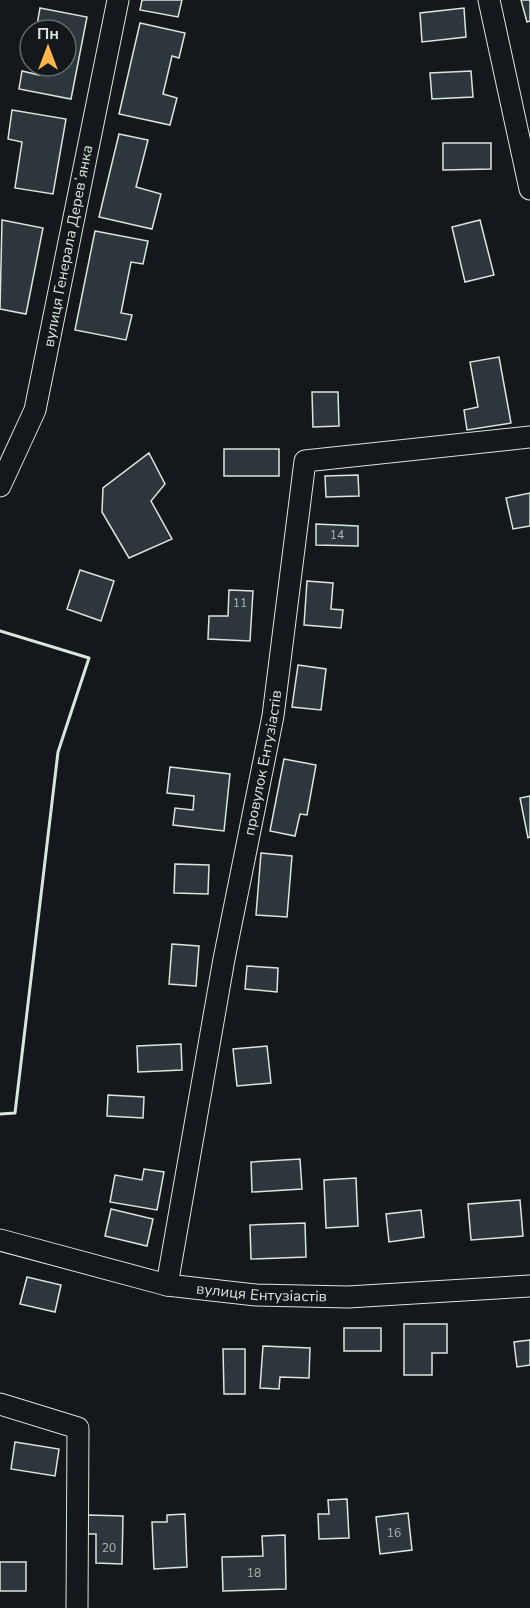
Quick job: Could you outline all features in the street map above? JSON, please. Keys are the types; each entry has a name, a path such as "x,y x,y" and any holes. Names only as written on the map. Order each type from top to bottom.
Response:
{"street":[{"name":"вулиця Генерала Деревʼянка","path":"0,486 35,410 118,0"},
{"path":"489,0 530,189"},
{"name":"провулок Ентузіастів","path":"167,1285 224,959 273,716 305,461 530,436"},
{"name":"вулиця Ентузіастів","path":"0,1240 167,1285 256,1294 348,1297 530,1286"},
{"path":"0,1404 78,1428 76,1608"}],"building":[{"path":"142,0 182,0 178,17 140,10"},
{"path":"521,0 530,0 530,21 527,22"},
{"path":"40,8 87,17 78,63 78,18 38,18"},
{"path":"464,8 466,37 422,42 420,13"},
{"path":"140,23 185,33 179,58 172,56 163,94 177,98 170,125 119,114"},
{"path":"471,71 473,97 432,99 430,73"},
{"path":"21,78 75,78 71,99 19,89"},
{"path":"12,110 66,119 53,194 15,188 22,142 8,139"},
{"path":"119,134 148,140 136,187 161,194 152,229 99,217"},
{"path":"443,143 491,143 491,169 443,170"},
{"path":"2,220 43,228 26,314 0,309"},
{"path":"480,220 494,275 465,282 452,227"},
{"path":"95,231 148,241 143,264 131,262 121,313 132,315 126,340 75,330"},
{"path":"499,357 511,423 467,430 464,410 478,407 470,362"},
{"path":"312,392 338,392 339,426 313,427"},
{"path":"224,449 279,449 279,476 224,476"},
{"path":"149,453 165,484 151,501 172,539 129,558 102,512 103,488"},
{"path":"358,475 359,496 326,497 325,476"},
{"path":"530,493 530,526 513,529 506,498"},
{"path":"316,524 358,526 358,546 316,545"},
{"path":"80,570 114,581 101,621 67,609"},
{"path":"307,581 333,583 331,609 343,610 341,628 304,625"},
{"path":"229,590 253,591 250,641 208,639 209,616 228,616"},
{"path":"298,665 326,669 321,710 292,707"},
{"path":"284,759 316,765 307,815 300,814 295,836 270,831"},
{"path":"170,767 230,774 224,831 173,825 175,808 193,810 194,796 167,793"},
{"path":"530,796 530,837 528,838 520,798"},
{"path":"261,853 292,856 287,917 256,915"},
{"path":"175,864 209,865 208,894 174,893"},
{"path":"172,944 199,946 196,986 169,984"},
{"path":"247,966 278,968 277,992 245,989"},
{"path":"181,1044 182,1070 138,1072 137,1046"},
{"path":"267,1046 271,1083 237,1086 233,1049"},
{"path":"108,1095 144,1097 143,1118 107,1116"},
{"path":"300,1159 302,1189 252,1192 251,1162"},
{"path":"144,1169 164,1172 157,1210 110,1202 115,1175 142,1180"},
{"path":"356,1178 358,1226 326,1228 324,1180"},
{"path":"520,1200 523,1236 471,1240 468,1204"},
{"path":"111,1209 153,1219 147,1246 105,1236"},
{"path":"421,1210 424,1237 389,1242 386,1214"},
{"path":"305,1223 306,1257 251,1259 250,1225"},
{"path":"27,1277 61,1285 55,1312 20,1304"},
{"path":"404,1324 447,1324 447,1353 432,1353 432,1375 404,1375"},
{"path":"344,1328 381,1328 381,1351 344,1351"},
{"path":"530,1340 530,1365 517,1367 514,1342"},
{"path":"263,1346 310,1348 309,1378 280,1377 279,1389 260,1388"},
{"path":"223,1349 245,1349 245,1394 224,1394"},
{"path":"15,1442 59,1449 55,1476 11,1469"},
{"path":"347,1499 349,1538 319,1539 318,1514 329,1514 328,1500"},
{"path":"408,1513 412,1550 380,1554 376,1517"},
{"path":"185,1514 187,1567 154,1569 152,1522 167,1522 167,1515"},
{"path":"88,1515 123,1516 122,1564 96,1563 96,1534 88,1534"},
{"path":"285,1535 286,1589 223,1591 222,1557 263,1556 262,1536"},
{"path":"0,1562 26,1562 26,1591 0,1591"}],"wall":[{"path":"0,631 89,658 58,752 15,1113 0,1114"}]}
